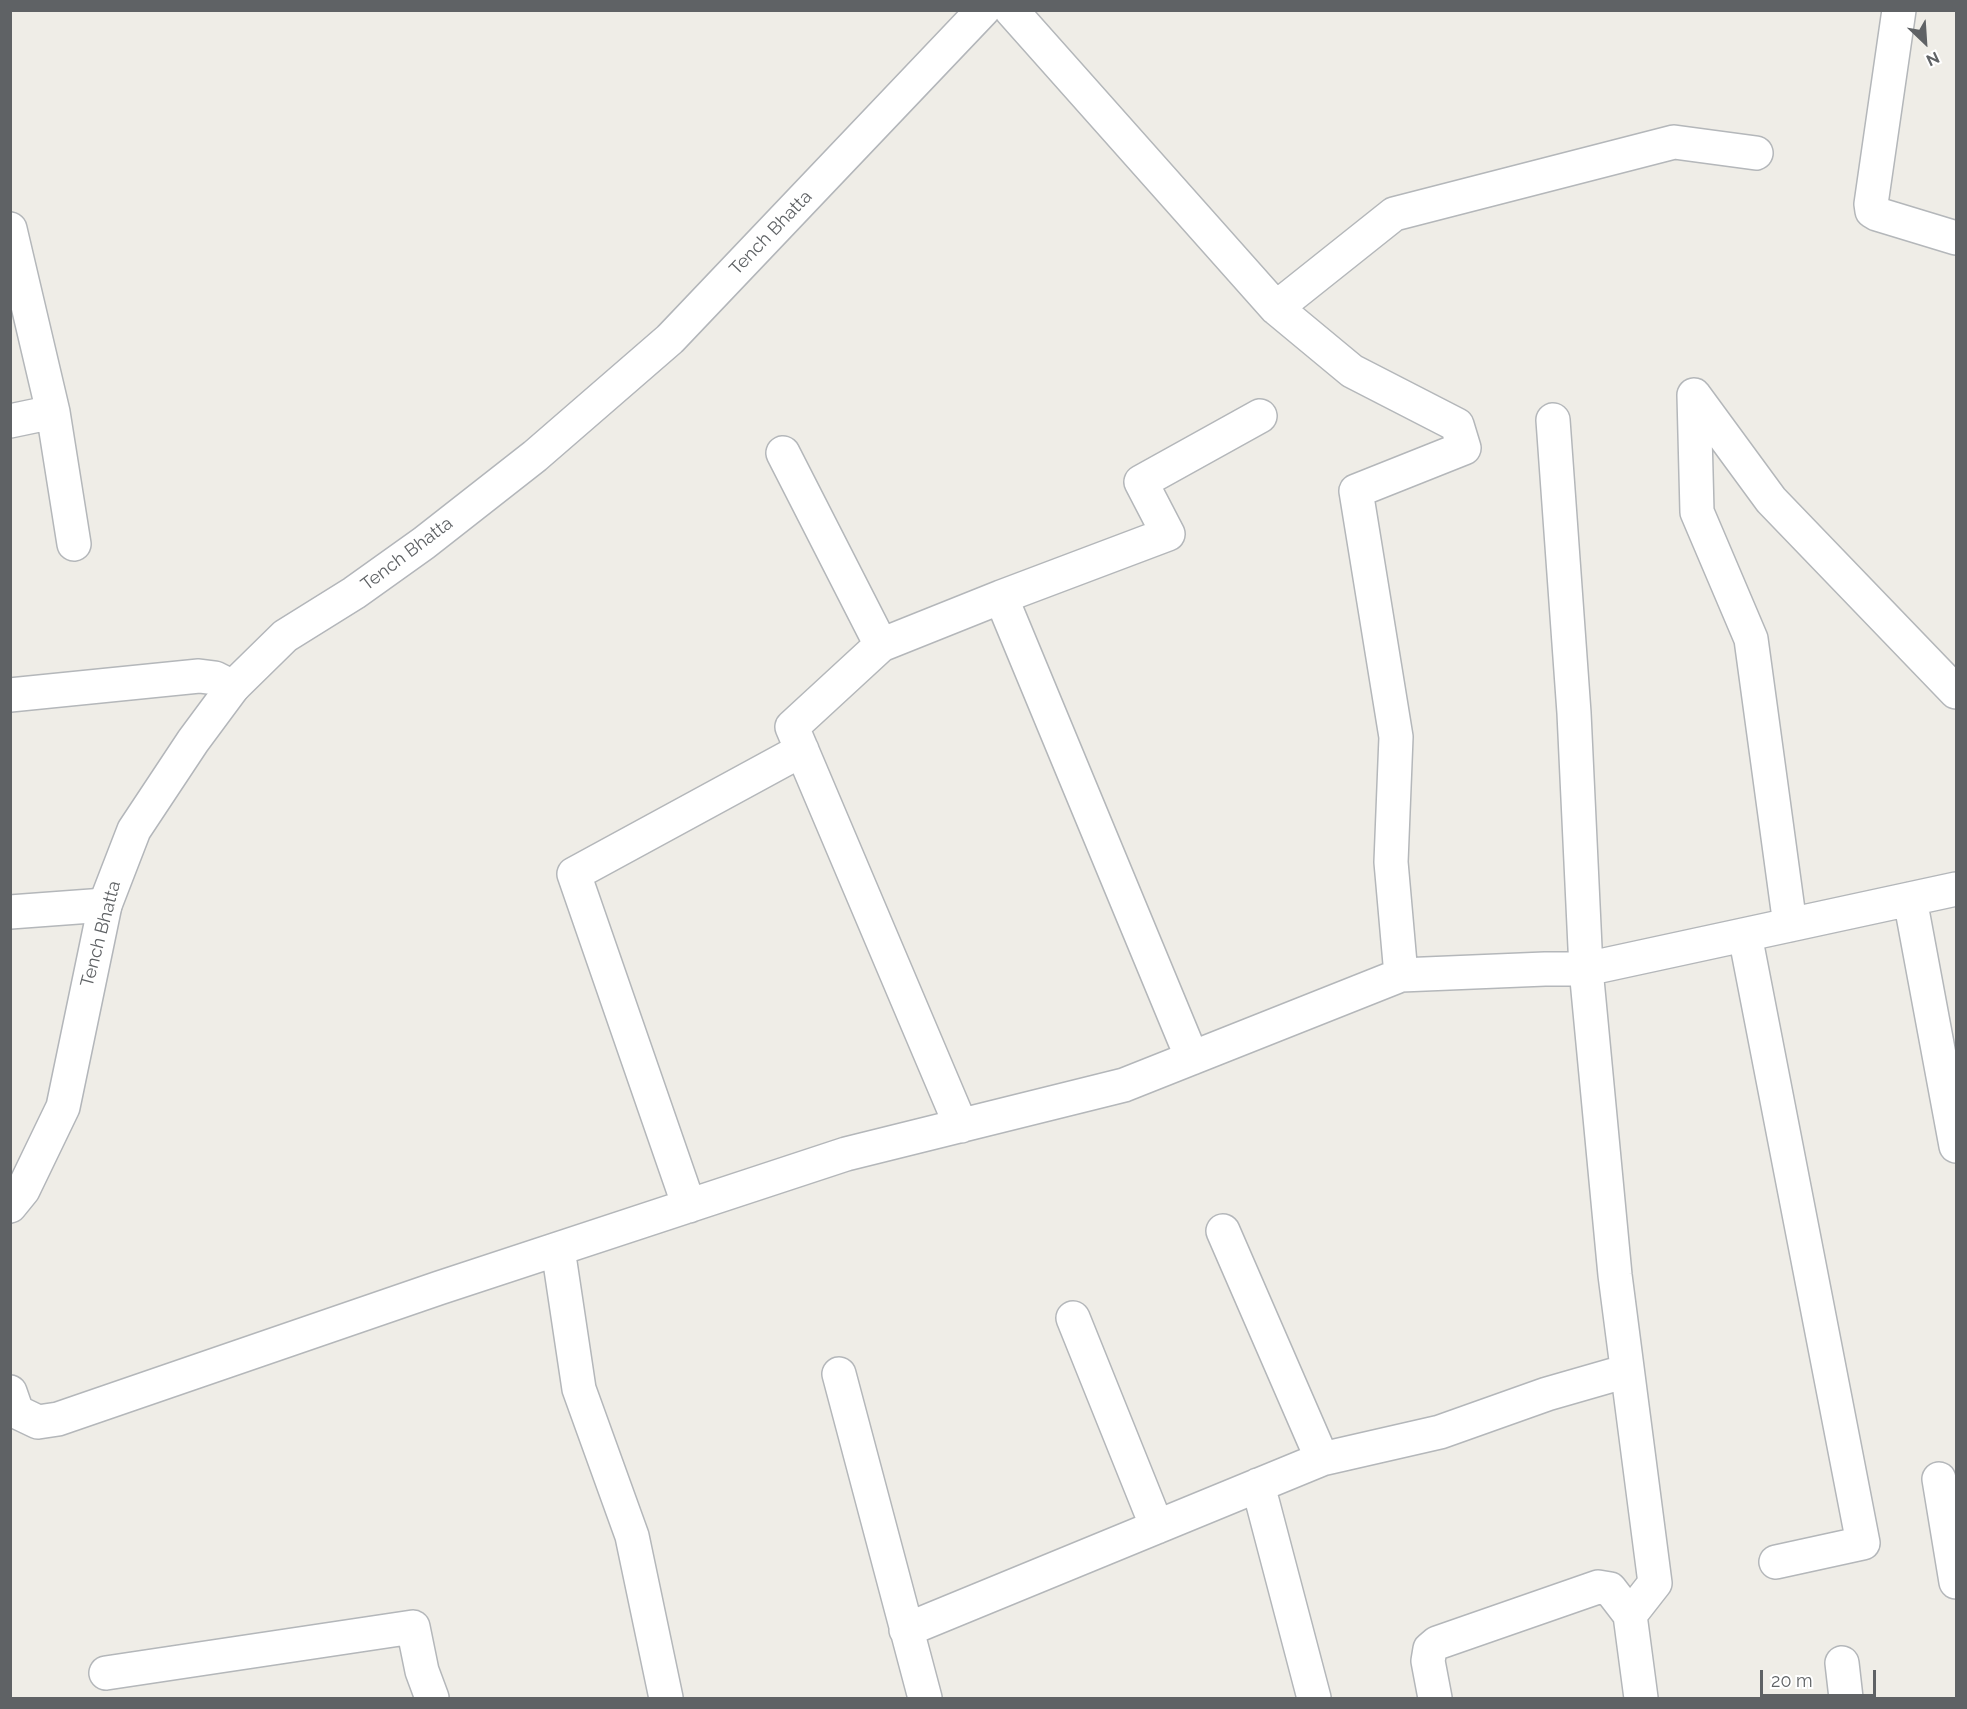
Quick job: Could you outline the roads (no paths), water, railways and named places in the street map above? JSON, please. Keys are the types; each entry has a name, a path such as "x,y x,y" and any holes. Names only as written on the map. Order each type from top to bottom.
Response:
{"street":[{"name":"Tench Bhatta","path":"10,1206 23,1190 63,1107 105,905 134,830 193,741 233,687 285,636 354,593 535,456 670,339 983,10"},
{"path":"1011,10 1276,308 1352,371 1457,425 1464,448 1356,491 1396,737 1391,862 1401,975"},
{"path":"1899,10 1871,204 1872,211 1956,238"},
{"path":"1276,308 1394,214 1674,142 1756,153"},
{"path":"10,229 14,264 53,412 74,544"},
{"path":"1790,925 1751,639 1697,512 1694,395 1772,500 1956,692"},
{"path":"10,421 53,412"},
{"path":"961,1126 792,727 881,645 1168,534 1140,482 1260,416"},
{"path":"1553,420 1574,713 1586,969 1615,1275 1654,1583 1630,1615"},
{"path":"783,453 881,645"},
{"path":"1001,597 1192,1058"},
{"path":"10,694 199,676 215,678 233,687"},
{"path":"689,1206 574,874 802,750"},
{"path":"10,1392 17,1412 38,1422 58,1419 439,1288 846,1154 1124,1085 1401,975 1586,969 1956,889"},
{"path":"1910,899 1956,1146"},
{"path":"10,912 105,905"},
{"path":"1745,935 1863,1543 1776,1562"},
{"path":"1223,1231 1322,1459"},
{"path":"558,1249 579,1389 632,1536 666,1698"},
{"path":"1073,1318 1157,1527"},
{"path":"906,1630 1322,1459 1440,1432 1546,1394 1627,1371"},
{"path":"839,1374 925,1698"},
{"path":"1939,1479 1956,1582"},
{"path":"1258,1485 1314,1698"},
{"path":"1435,1698 1428,1661 1430,1649 1437,1642 1598,1587 1610,1589 1630,1615 1641,1698"},
{"path":"106,1673 413,1627 427,1684"},
{"path":"1842,1663 1846,1698"}]}
